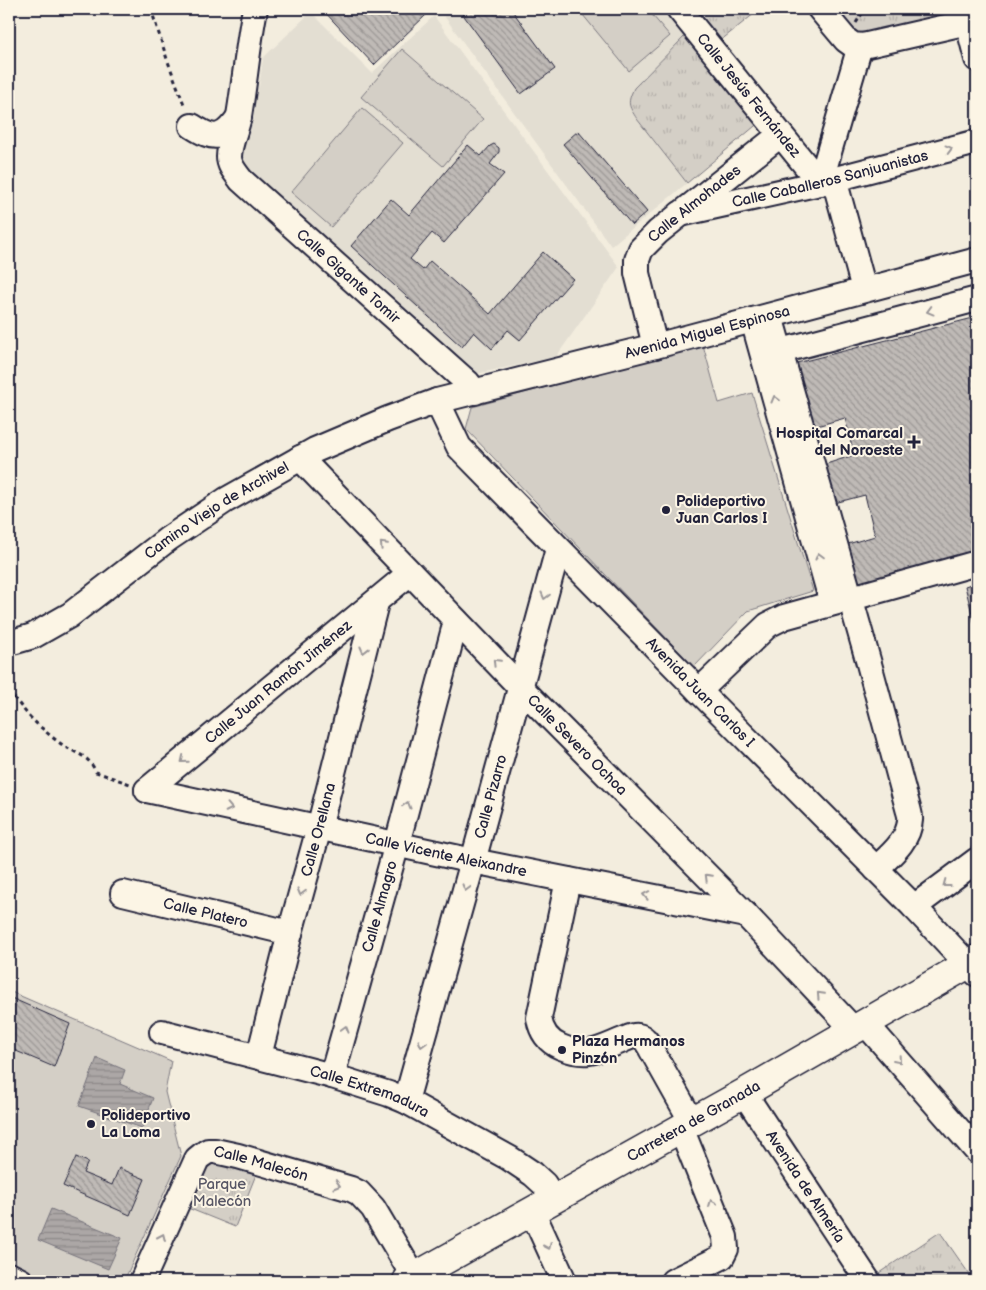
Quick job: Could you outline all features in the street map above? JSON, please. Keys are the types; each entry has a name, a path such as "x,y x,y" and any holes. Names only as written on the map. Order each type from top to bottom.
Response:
{"main road":[{"name":"Carretera de Granada","path":"410,1279 860,1027 974,966"}],"street":[{"path":"230,161 245,80 250,33 255,9"},
{"path":"250,33 275,9"},
{"name":"Calle Jesús Fernández","path":"679,9 780,135 827,181"},
{"path":"820,9 846,40 853,45 860,46 966,15 977,59"},
{"path":"860,46 827,181 864,289"},
{"path":"192,126 203,133 214,136 223,134 230,129 238,117"},
{"name":"Calle Gigante Tomir","path":"192,126 230,161 241,180 463,379 475,392"},
{"name":"Calle Almohades","path":"655,346 637,273 641,249 658,232 780,135"},
{"name":"Calle Caballeros Sanjuanistas","path":"680,214 827,181 977,142"},
{"name":"Avenida Miguel Espinosa","path":"437,401 655,346 977,260"},
{"path":"772,353 977,298"},
{"path":"762,318 841,600 888,734 908,808 910,820 907,834 897,848 876,869"},
{"name":"Camino Viejo de Archivel","path":"9,643 33,636 70,615 143,558 195,521 226,500 300,458 379,422 437,401"},
{"name":"Avenida Juan Carlos I","path":"437,401 459,447 558,549 974,966"},
{"name":"Calle Severo Ochoa","path":"300,458 521,688 860,1027 977,1150"},
{"name":"Calle Pizarro","path":"406,1101 558,549"},
{"path":"699,691 768,625 784,617 977,563"},
{"name":"Calle Juan Ramón Jiménez","path":"147,790 376,603 410,573"},
{"name":"Calle Orellana","path":"259,1056 376,603"},
{"name":"Calle Almagro","path":"332,1076 397,844 456,621"},
{"name":"Calle Vicente Aleixandre","path":"147,790 473,862 746,915"},
{"path":"914,907 977,860"},
{"path":"568,880 539,1018 540,1025 543,1033 550,1040 556,1045 570,1050 584,1053 633,1036 640,1036 651,1049 686,1125 725,1237 726,1249 722,1257 673,1281"},
{"name":"Calle Platero","path":"123,893 290,933"},
{"name":"Calle Extremadura","path":"162,1032 259,1056 389,1094 406,1101 509,1158 544,1184 543,1205 564,1281"},
{"name":"Avenida de Almería","path":"744,1093 868,1281"},
{"name":"Calle Malecón","path":"142,1281 198,1159 208,1151 238,1156 359,1193 373,1208 410,1279"},
{"path":"9,1275 21,1281"}],"path":[{"path":"151,9 192,126"},
{"path":"9,691 40,727 63,745 86,757 92,763 96,772 147,790"}],"shaded area":[{"path":"439,9 667,9 687,34 634,88 630,108 687,183 611,246"},
{"path":"311,12 372,73 434,16 619,267 556,357 471,375 234,163 235,121 259,86 263,58"},
{"path":"97,1058 125,1070 120,1084 153,1098 142,1128 79,1106"},
{"path":"51,1209 122,1238 108,1269 38,1240"}],"green space":[{"path":"578,9 647,9 670,36 629,71"},
{"path":"694,9 760,9 720,41 694,12"},
{"path":"831,9 946,9 950,19 860,40"},
{"path":"687,34 761,121 687,183 637,119 630,104 630,97 634,88"},
{"path":"402,49 483,119 443,166 361,97"},
{"path":"362,108 403,143 331,227 291,192"},
{"name":"Polideportivo Juan Carlos I","path":"703,345 719,403 752,393 813,591 748,611 694,667 466,429 472,407"},
{"name":"Polideportivo La Loma","path":"9,991 171,1061 165,1092 181,1156 124,1281 47,1281 9,1262"},
{"name":"Parque Malecón","path":"209,1161 257,1172 235,1227 188,1208"},
{"path":"940,1232 974,1281 881,1281 876,1275"}],"building":[{"path":"322,9 421,9 427,14 374,65"},
{"path":"459,9 511,9 555,69 521,94"},
{"path":"578,131 647,212 632,225 563,144"},
{"path":"494,144 499,148 499,152 490,164 504,174 444,243 432,233 410,259 423,270 430,261 490,314 543,252 573,279 520,340 508,330 492,349 474,332 462,347 351,246 391,199 409,215 468,145 481,156"},
{"name":"Hospital Comarcal del Noroeste","path":"977,317 977,552 850,585 841,546 875,536 865,495 827,505 817,467 854,455 845,418 806,429 789,365"},
{"path":"977,582 977,633 965,586"},
{"path":"9,997 70,1024 54,1067 9,1048"},
{"path":"76,1157 88,1162 83,1173 112,1185 119,1168 145,1179 130,1215 63,1186"}],"place":[{"name":"Hospital Comarcal del Noroeste","path":"914,442"},
{"name":"Polideportivo Juan Carlos I","path":"666,510"},
{"name":"Plaza Hermanos Pinzón","path":"562,1050"},
{"name":"Polideportivo La Loma","path":"91,1124"}]}
